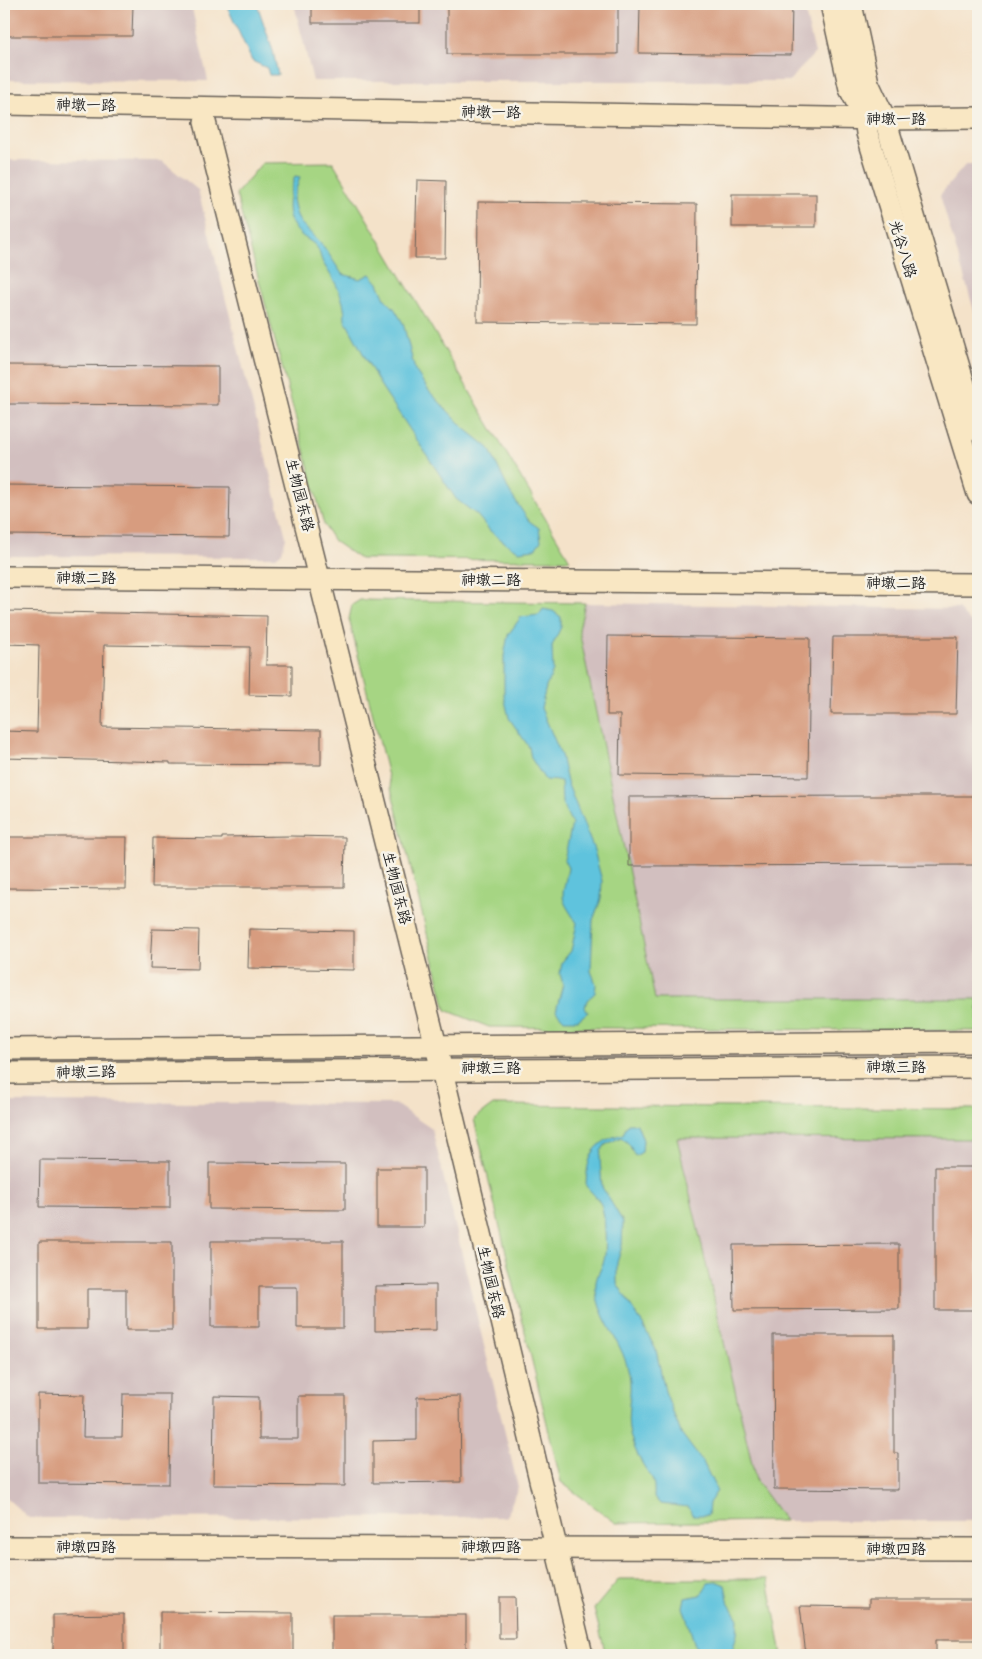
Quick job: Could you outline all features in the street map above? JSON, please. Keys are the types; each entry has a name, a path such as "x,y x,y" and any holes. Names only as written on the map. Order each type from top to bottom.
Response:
{"street":[{"name":"光谷八路","path":"832,4 850,89 877,126 978,431"},
{"name":"光谷八路","path":"851,4 877,126 978,494"},
{"name":"神墩一路","path":"4,104 877,126 978,133"},
{"name":"神墩一路","path":"4,118 206,122 877,126 978,118"},
{"name":"生物园东路","path":"206,122 436,1046 554,1547 582,1655"},
{"name":"神墩二路","path":"4,577 978,584"},
{"name":"神墩三路","path":"4,1049 978,1042"},
{"name":"神墩三路","path":"4,1073 978,1067"},
{"name":"神墩四路","path":"4,1546 978,1549"}],"shaded area":[{"path":"4,4 191,4 208,81 4,80"},
{"path":"294,4 803,4 815,53 789,81 313,81"},
{"path":"4,160 162,161 198,190 286,537 282,552 276,557 4,556"},
{"path":"966,164 978,164 978,324 940,195"},
{"path":"585,603 958,609 978,630 978,999 655,999 579,630"},
{"path":"4,1102 395,1104 432,1129 518,1487 506,1517 29,1518 4,1496"},
{"path":"677,1138 978,1139 978,1521 785,1521 756,1481"}],"green space":[{"path":"333,162 570,560 360,559 334,541 324,525 236,194 262,163"},
{"path":"360,600 585,603 579,630 655,999 978,999 978,1031 489,1027 446,1010 349,619 352,605"},
{"path":"493,1105 978,1109 978,1139 677,1138 756,1481 785,1521 616,1523 561,1482 474,1119"},
{"path":"619,1579 768,1579 782,1655 606,1655 594,1609"}],"water":[{"path":"226,4 257,4 273,51 278,75 269,75 267,68 252,61"},
{"path":"295,176 300,177 293,199 300,222 324,247 342,274 360,279 370,274 378,283 385,299 394,308 403,323 415,370 429,391 463,427 489,448 510,493 529,521 539,528 541,541 535,549 519,551 511,547 490,531 477,515 456,499 379,383 345,320 341,296 323,263 318,249 300,234 291,220 288,206"},
{"path":"543,609 553,611 561,617 561,627 552,646 553,671 546,687 541,708 561,755 567,782 594,850 602,881 601,899 593,920 591,971 596,984 595,993 587,1000 585,1007 588,1012 578,1020 564,1020 556,1011 563,984 560,974 562,962 571,951 577,923 563,897 568,868 564,860 572,824 562,803 561,781 545,780 531,758 529,747 509,718 504,696 504,656 508,635 521,617 539,615"},
{"path":"628,1124 637,1124 643,1140 642,1152 635,1156 629,1144 621,1137 605,1145 601,1151 600,1159 602,1187 623,1222 622,1246 617,1263 617,1283 656,1350 665,1391 681,1433 704,1464 717,1491 709,1503 708,1515 692,1515 689,1507 660,1504 654,1497 652,1478 638,1457 630,1435 628,1419 629,1374 623,1354 604,1317 597,1297 596,1281 605,1255 605,1226 601,1204 586,1186 588,1167 593,1152 598,1146 604,1141 623,1134"},
{"path":"718,1582 725,1585 729,1604 738,1619 737,1634 731,1655 698,1655 683,1607 685,1598 701,1595 708,1583"}],"building":[{"path":"4,4 133,4 132,36 4,36"},
{"path":"312,4 420,4 420,23 312,23"},
{"path":"447,4 618,4 618,54 447,54"},
{"path":"640,4 792,4 791,55 639,53"},
{"path":"417,180 446,181 445,258 415,258"},
{"path":"732,194 816,194 816,227 732,227"},
{"path":"478,202 697,204 696,324 477,322"},
{"path":"4,365 218,366 218,405 4,404"},
{"path":"4,485 230,487 229,537 4,535"},
{"path":"4,611 267,616 266,665 292,665 292,696 249,695 250,647 104,645 102,727 321,730 321,765 170,764 170,762 4,758 4,731 37,732 39,645 4,644"},
{"path":"608,636 810,638 808,777 619,775 620,715 607,715"},
{"path":"833,637 958,637 956,714 831,714"},
{"path":"978,796 978,865 629,866 629,797"},
{"path":"4,837 127,837 126,889 4,888"},
{"path":"222,837 345,837 344,887 152,887 153,838 222,839"},
{"path":"152,929 199,930 198,969 150,968"},
{"path":"249,929 354,931 354,970 248,968"},
{"path":"40,1160 170,1161 170,1208 39,1207"},
{"path":"209,1163 345,1164 345,1210 209,1209"},
{"path":"935,1167 978,1167 978,1310 935,1310"},
{"path":"377,1168 424,1168 424,1227 377,1227"},
{"path":"211,1241 343,1241 343,1328 297,1328 297,1287 259,1287 259,1327 211,1327"},
{"path":"39,1242 172,1242 172,1330 126,1330 126,1289 87,1289 87,1329 39,1329"},
{"path":"899,1244 899,1309 734,1310 733,1245"},
{"path":"436,1285 436,1330 375,1331 375,1286"},
{"path":"773,1335 894,1335 894,1453 898,1453 898,1490 774,1489"},
{"path":"38,1394 84,1395 83,1437 122,1437 123,1394 170,1394 169,1484 38,1483"},
{"path":"214,1396 259,1397 259,1439 298,1439 298,1396 345,1396 345,1486 213,1485"},
{"path":"460,1396 461,1482 373,1483 373,1441 417,1440 417,1397"},
{"path":"499,1597 515,1597 516,1639 499,1639"},
{"path":"869,1599 978,1599 978,1640 936,1640 936,1655 806,1655 800,1606 869,1607"},
{"path":"160,1612 293,1613 293,1655 160,1655"},
{"path":"124,1614 124,1655 53,1655 53,1615"},
{"path":"332,1615 466,1615 466,1655 332,1655"}]}
